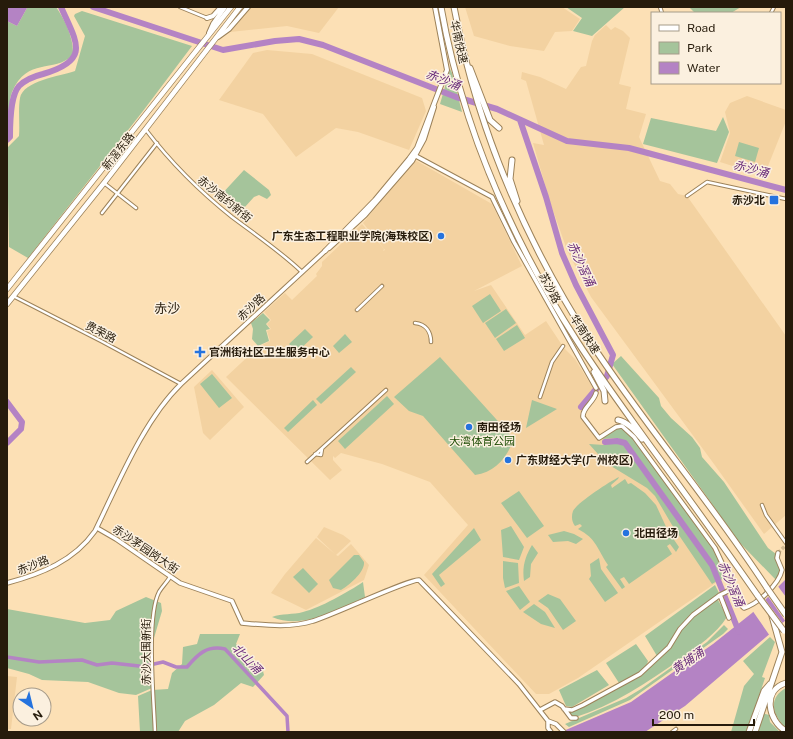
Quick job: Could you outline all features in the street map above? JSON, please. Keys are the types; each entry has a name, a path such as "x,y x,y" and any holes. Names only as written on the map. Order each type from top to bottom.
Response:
{"highway":[{"name":"新滘东路","path":"7,289 231,7"},
{"name":"新滘东路","path":"7,304 104,184 204,56 240,7"},
{"name":"华南快速","path":"441,7 461,93 489,173 530,259 577,342 596,372 785,633"},
{"name":"华南快速","path":"454,7 462,49 475,98 501,173 525,224 565,298 606,364 737,541 766,588 786,614"},
{"path":"462,49 491,122 499,128"},
{"path":"512,160 510,179 525,224"},
{"path":"596,372 605,399"},
{"path":"618,420 623,421 632,428 655,452"},
{"path":"754,732 782,652 771,614"},
{"path":"749,732 764,691 772,682"},
{"path":"786,683 777,688 774,692 770,709 776,723 786,731"}],"main road":[{"path":"213,24 207,18 213,16 221,7"},
{"path":"208,35 213,24 225,7"},
{"path":"217,38 229,29 248,7"},
{"name":"赤沙路","path":"325,250 364,212 414,155 437,100 447,66 435,7"}],"street":[{"path":"180,7 207,18"},
{"name":"赤沙南约新街","path":"146,130 186,178 232,216 278,250 302,272"},
{"path":"102,213 157,143"},
{"name":"苏沙路","path":"414,155 492,197 514,242 596,388 596,393 592,402 584,411 583,417 599,438 619,426 625,427 634,437 715,548 744,608 748,607 779,580 782,570 777,558 778,553"},
{"path":"687,196 707,182 786,199"},
{"path":"104,184 136,208"},
{"name":"赤沙路","path":"7,583 42,573 56,566 85,544 97,528 150,425 165,402 181,384 325,250"},
{"path":"357,310 382,286"},
{"name":"贵荣路","path":"13,296 114,347 181,384"},
{"path":"415,323 420,323 427,329 431,335 431,342"},
{"path":"540,397 552,362 563,346"},
{"path":"307,462 386,390"},
{"path":"762,505 766,515 786,542"},
{"name":"赤沙茅园岗大街","path":"97,528 116,539 170,577 185,585 230,600 235,605 242,623 301,624 333,614 417,580 424,584 508,673"},
{"name":"赤沙大围新街","path":"155,732 152,636 157,599 159,593 170,577"},
{"path":"564,709 572,710 583,705 640,674 668,647 680,629 693,615 720,595 734,588"},
{"path":"720,595 729,618"},
{"path":"512,669 508,673 548,721 556,724 564,732"},
{"path":"540,710 555,702 564,709 571,718 576,718"},
{"path":"548,721 548,728 551,732"},
{"path":"672,732 676,729"}],"shaded area":[{"path":"251,7 339,7 319,33 287,26 230,32"},
{"path":"465,7 562,7 580,19 572,31 555,32 544,51 510,46 474,36"},
{"path":"606,25 611,30 615,27 623,31 630,38 619,84 631,87 626,109 646,114 639,137 660,181 670,184 678,194 687,196 786,336 786,515 764,534 591,297 567,250 550,202 533,143 544,145 526,81 521,79 522,72 540,77 566,89 581,67 586,66 592,41 595,35"},
{"path":"267,50 312,54 422,98 426,111 409,150 358,132 336,128 296,157 263,114 219,100 253,53"},
{"path":"747,96 786,110 786,121 764,176 720,162 730,133 725,112 730,103"},
{"name":"广东财经大学(广州校区)","path":"415,160 492,204 522,266 474,291 491,285 525,335 546,321 564,348 575,359 594,390 593,398 582,410 582,418 597,439 618,427 624,428 719,555 728,578 717,582 578,678 549,694 536,694 424,575 468,525 430,482 382,464 341,453 335,458 333,456 333,460 342,470 330,480 226,377 258,347 270,341 267,331 271,329 267,324 271,320 264,312 285,293 292,300 317,276 316,274 322,266 322,262 362,224 384,249 383,251 385,250 363,223"},
{"path":"212,370 244,407 210,440 203,433 194,387"},
{"path":"324,527 343,535 351,541 336,555 338,556 351,544 369,565 364,580 306,610 271,593 316,538 335,554 317,537"},
{"path":"7,676 17,677 16,687 12,687 11,729 7,729"}],"green space":[{"path":"24,7 56,7 68,30 72,42 73,55 65,61 57,64 33,69 18,81 11,96 8,122 7,21 17,26 27,8"},
{"path":"566,7 625,7 592,36 573,31 582,18"},
{"path":"689,7 741,7 733,12 694,12"},
{"path":"82,11 192,46 28,258 9,247 7,148 19,136 19,103 23,92 35,83 75,71 85,36 74,16"},
{"path":"450,69 452,73 462,112 440,104"},
{"path":"723,117 729,132 717,163 643,144 651,118 716,131"},
{"path":"739,142 759,148 755,162 735,156"},
{"path":"244,170 269,190 271,195 267,199 259,195 254,197 244,208 245,211 242,216 219,197"},
{"path":"490,294 501,311 483,323 472,306"},
{"path":"506,309 516,323 495,338 485,323"},
{"path":"263,313 270,320 266,324 270,329 266,330 269,341 258,346 252,339 253,329 251,323"},
{"path":"517,325 525,338 504,351 496,339"},
{"path":"305,329 313,337 297,352 289,344"},
{"path":"345,334 352,342 339,353 333,346"},
{"path":"621,356 659,398 661,406 671,418 692,437 700,448 702,457 724,482 768,548 776,554 782,569 776,580 740,543 612,364"},
{"name":"南田径场","path":"440,357 514,439 504,458 489,471 475,475 423,416 409,411 394,397"},
{"path":"351,367 356,372 321,404 316,399"},
{"path":"212,374 232,398 219,408 200,384"},
{"path":"387,396 394,404 345,449 338,441"},
{"path":"313,400 317,405 288,432 284,428"},
{"path":"532,400 557,409 526,428"},
{"path":"620,427 624,428 633,438 718,555 727,577 720,580 709,557 629,445 618,438 602,439"},
{"path":"612,443 624,445 710,566 717,581 712,584 672,525 655,496 647,488 606,463 589,444 604,445"},
{"name":"北田径场","path":"619,477 611,485 612,488 625,479 628,484 631,483 645,493 656,505 668,531 665,534 667,536 670,534 679,547 676,552 670,544 667,546 672,554 629,584 624,577 620,579 625,587 622,589 606,567 608,565 596,545 589,537 578,529 582,526 580,524 575,526 572,517 573,511 576,507 601,488"},
{"path":"519,491 544,526 527,538 501,503"},
{"path":"511,526 524,547 519,560 503,557 501,530"},
{"path":"474,528 481,540 439,575 445,584 441,587 432,574"},
{"path":"564,531 583,539 576,544 568,541 553,542 548,535"},
{"path":"532,545 538,553 531,564 530,577 524,581 523,571 525,562"},
{"path":"354,555 359,555 364,562 362,570 352,582 341,590 333,588 329,580"},
{"path":"599,558 601,569 618,593 605,602 589,579 591,576 590,564"},
{"path":"503,561 518,563 519,583 505,588 503,578"},
{"path":"303,568 318,584 309,593 293,577"},
{"path":"363,582 365,597 320,617 296,621 272,617 310,610 334,599"},
{"path":"715,585 719,593 692,615 667,647 657,656 645,636"},
{"path":"519,586 530,602 520,610 506,591"},
{"path":"548,594 560,599 576,621 563,630 548,608 538,601"},
{"path":"146,597 161,603 162,611 151,648 152,688 136,695 119,693 88,682 42,680 29,674 7,668 7,609 85,623 110,620 116,611"},
{"path":"717,598 727,617 712,634 694,649 656,676 602,707 573,718 567,711 643,673 662,657 686,624"},
{"path":"534,604 545,612 555,628 541,624 523,612"},
{"path":"724,625 728,629 723,634 630,700 569,727 565,724 626,698 641,689 707,642"},
{"path":"200,634 240,634 236,644 262,667 264,675 253,687 241,683 214,705 185,721 178,732 140,732 138,696 152,690 168,689 172,673 182,664 183,647 197,644"},
{"path":"770,637 775,642 762,677 765,678 747,732 731,732 744,686 754,674 743,661"},
{"path":"636,644 648,661 644,669 636,675 619,683 606,663"},
{"path":"597,670 609,685 572,707 566,706 559,690"},
{"path":"786,688 786,728 775,713 774,702 780,692"},
{"path":"759,712 769,715 770,722 780,732 751,732"}],"water":[{"path":"7,7 27,8 17,26 7,21"},
{"path":"786,579 786,620 685,706 645,732 561,732 631,702 713,644 752,613"}],"pier":[{"path":"777,585 786,597 786,622 767,595"},
{"path":"764,598 784,625 770,636 752,610"}],"waterway":[{"path":"7,140 10,137 12,103 19,86 30,78 58,69 68,63 74,56 76,49 75,40 61,7"},
{"name":"赤沙涌","path":"93,7 223,50 275,41 299,39 323,45 456,97 497,109 567,141 629,148 786,190"},
{"name":"赤沙滘涌","path":"520,120 546,197 562,253 576,285 613,355 607,376 581,407"},
{"path":"7,402 22,422 21,429 7,443"},
{"name":"赤沙滘涌","path":"605,442 617,441 625,443 712,565 739,632"},
{"name":"北山涌","path":"145,666 163,662 176,667 187,667 203,652 213,648 225,649 287,716 288,732"},
{"name":"北山涌","path":"7,657 39,662 82,660 97,665 112,663 139,666"}],"tunnel":[{"path":"778,553 786,545"}],"place":[{"name":"赤沙北","path":"774,200"},
{"name":"广东生态工程职业学院(海珠校区)","path":"441,236"},
{"name":"官洲街社区卫生服务中心","path":"200,352"},
{"name":"南田径场","path":"469,427"},
{"name":"广东财经大学(广州校区)","path":"508,460"},
{"name":"北田径场","path":"626,533"}],"district":[{"name":"赤沙","path":"167,308"}],"park label":[{"name":"大湾体育公园","path":"482,441"}],"water label":[{"name":"黄埔涌","path":"688,661"}]}
